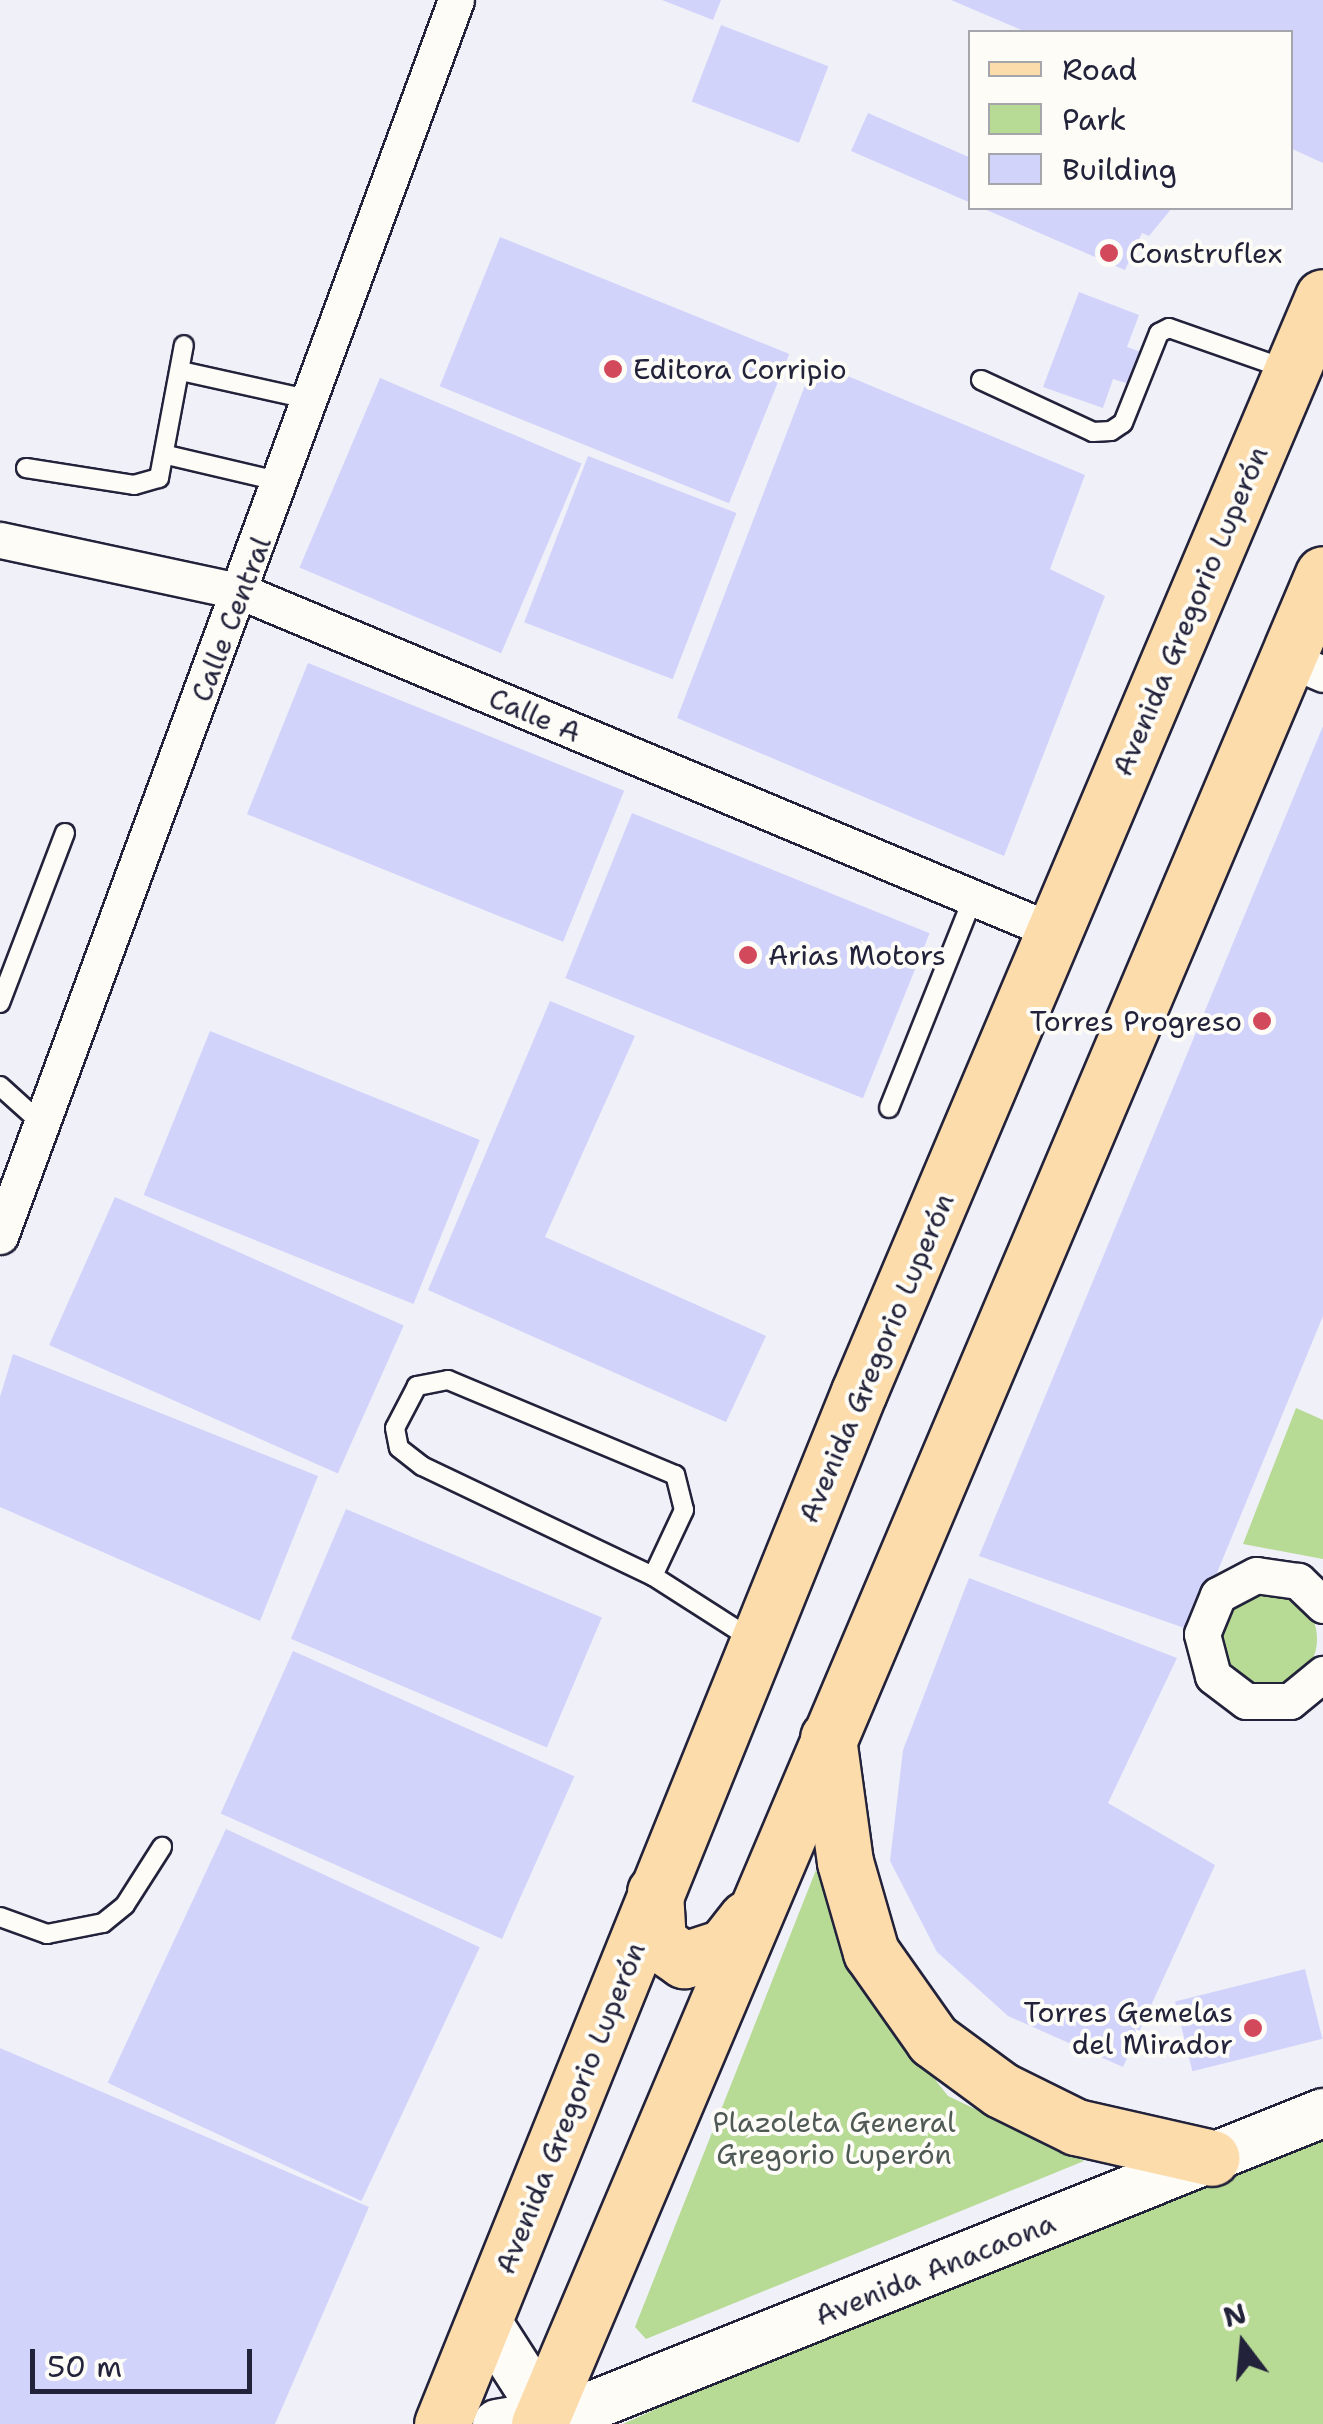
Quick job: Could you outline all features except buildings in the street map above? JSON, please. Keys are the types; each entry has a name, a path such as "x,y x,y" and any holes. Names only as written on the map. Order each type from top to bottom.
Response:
{"main road":[{"name":"Avenida Gregorio Luperón","path":"442,2424 757,1642 1323,297"},
{"path":"526,2420 1306,667 1323,574"},
{"path":"828,1738 846,1862 871,1952 933,2040 1001,2090 1076,2127 1212,2158"},
{"path":"655,1892 658,1942 684,1960 724,1947 747,1918"},
{"name":"Avenida Anacaona","path":"526,2420 584,2409 631,2391 1323,2113"},
{"path":"485,2319 526,2420"}],"street":[{"name":"Calle Central","path":"0,1236 242,592 456,0"},
{"name":"Calle A","path":"0,540 242,592 1056,933"},
{"path":"1323,1605 1298,1581 1256,1575 1218,1595 1202,1634 1212,1676 1246,1701 1290,1701 1323,1674"}],"lane":[{"path":"980,380 1093,432 1111,431 1123,423 1159,333 1169,328 1291,371"},
{"path":"26,468 134,486 159,478 168,455 184,345"},
{"path":"181,371 312,400"},
{"path":"168,455 282,482"},
{"path":"0,1002 66,833"},
{"path":"889,1108 973,898"},
{"path":"0,1086 40,1122"},
{"path":"653,1576 684,1510 676,1475 448,1380 417,1386 395,1428 399,1448 653,1576 757,1642"},
{"path":"0,1917 47,1934 103,1922 125,1904 162,1847"}],"green space":[{"path":"1296,1408 1323,1420 1323,1559 1243,1544"},
{"path":"1267,1589 1286,1593 1302,1604 1313,1620 1317,1639 1313,1658 1302,1674 1286,1685 1267,1689 1248,1685 1232,1674 1221,1658 1217,1639 1221,1620 1232,1604 1248,1593"},
{"name":"Plazoleta General Gregorio Luperón","path":"816,1870 877,2006 948,2096 1084,2161 646,2339 635,2327"},
{"path":"1323,2139 1323,2424 623,2424 684,2396"}],"place":[{"name":"Construflex","path":"1109,253"},
{"name":"Editora Corripio","path":"613,369"},
{"name":"Arias Motors","path":"748,955"},
{"name":"Torres Progreso","path":"1262,1021"},
{"name":"Torres Gemelas del Mirador","path":"1253,2028"}]}
